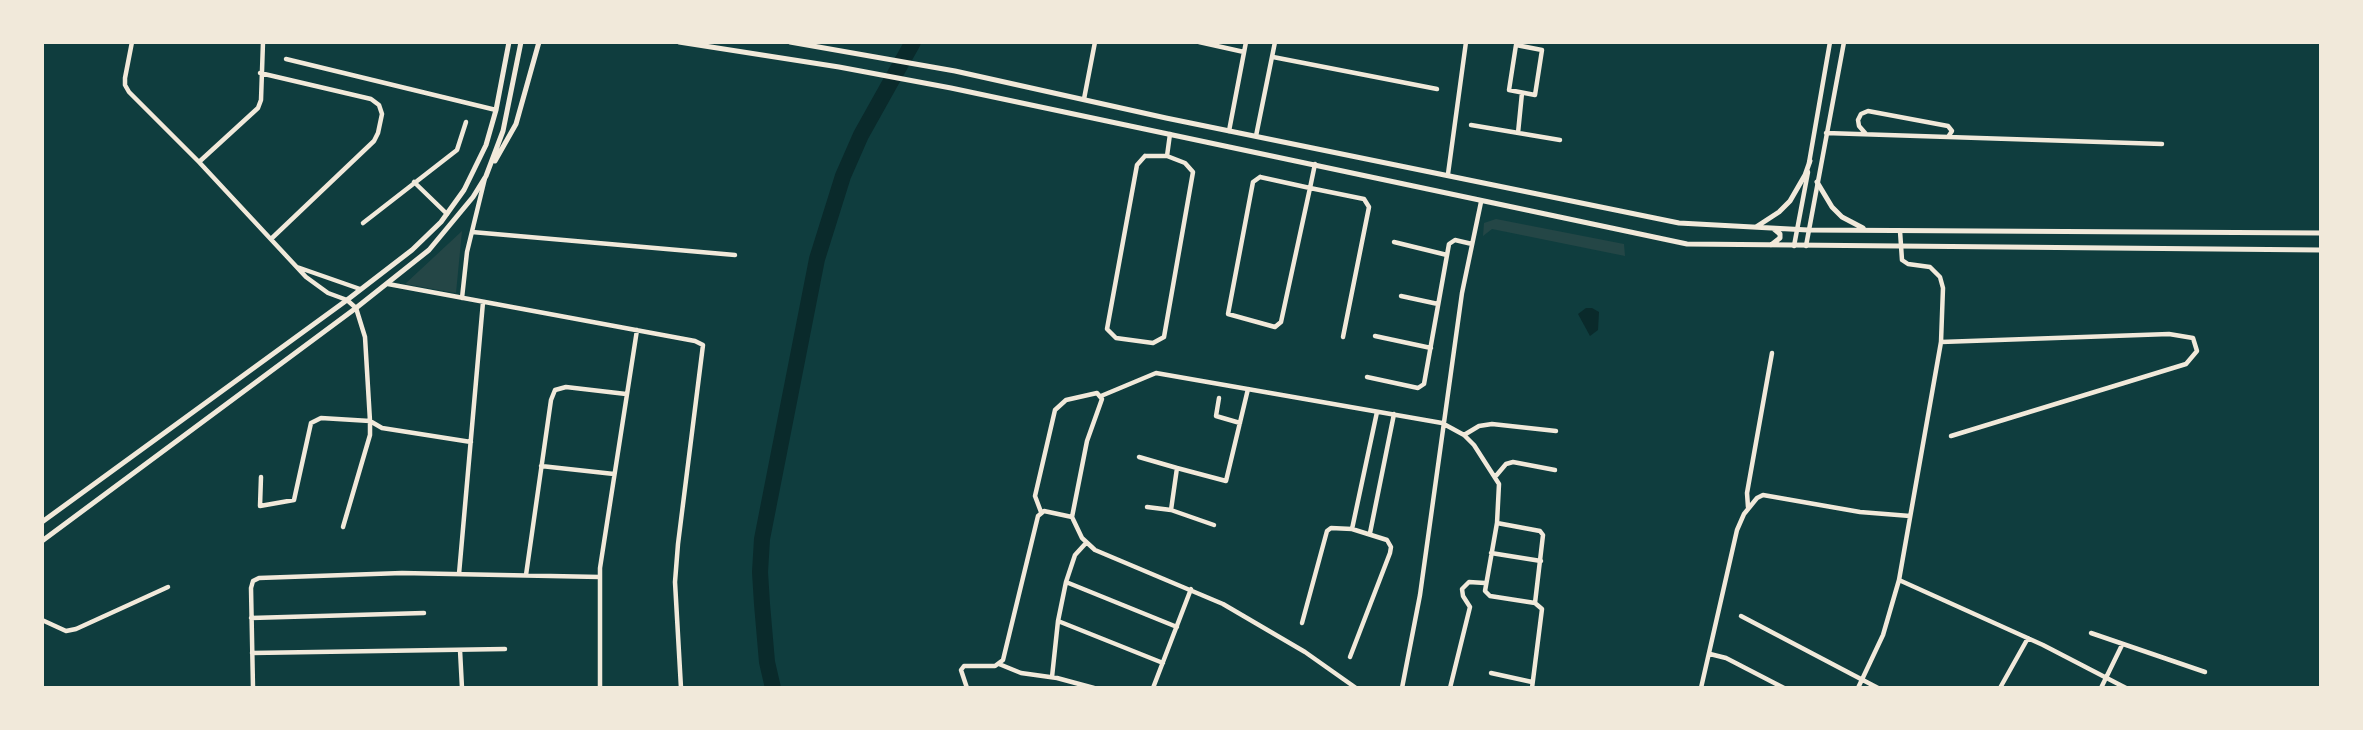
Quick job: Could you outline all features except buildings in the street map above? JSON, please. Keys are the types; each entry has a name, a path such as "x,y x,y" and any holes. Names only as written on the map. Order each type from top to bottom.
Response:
{"street":[{"path":"132,42 125,85 295,266 328,292 347,300 356,308 364,337 370,435 343,527"},
{"path":"199,162 258,108 261,100 260,73 263,42"},
{"path":"42,522 412,250 447,214 476,168 496,110 509,42"},
{"path":"462,298 472,232 487,172 503,131 521,42"},
{"path":"42,541 388,284 441,237 474,197 516,124 538,42"},
{"path":"679,42 839,67 951,88 1316,163 1480,202 1667,241 1707,245 2321,250"},
{"path":"724,49 725,42"},
{"path":"790,42 955,71 1229,131 1448,174 1678,223 1797,230 2321,233"},
{"path":"1084,99 1095,42"},
{"path":"1199,42 1244,52"},
{"path":"1229,131 1246,42"},
{"path":"1256,136 1275,42"},
{"path":"1448,174 1466,42"},
{"path":"1794,246 1830,42"},
{"path":"1806,246 1844,42"},
{"path":"1516,45 1528,45 1542,50 1535,95 1509,90 1516,45"},
{"path":"1272,57 1437,89"},
{"path":"286,59 496,110"},
{"path":"260,73 371,99 379,105 381,114 378,133 374,141 272,239"},
{"path":"1518,133 1522,93"},
{"path":"1867,134 1858,123 1861,114 1868,111 1948,126 1952,131 1948,137"},
{"path":"363,223 457,150 466,122"},
{"path":"1471,125 1560,140"},
{"path":"1826,133 2162,144"},
{"path":"1167,156 1170,134"},
{"path":"1145,156 1167,156 1185,163 1193,172 1164,337 1154,343 1116,338 1107,328 1137,165 1145,156"},
{"path":"1754,228 1768,220 1790,201 1802,182 1810,161"},
{"path":"1316,163 1310,188 1281,322 1275,327 1231,316 1228,309 1256,178 1310,188 1368,201 1343,337"},
{"path":"414,182 447,214"},
{"path":"1817,182 1827,201 1842,217 1867,230"},
{"path":"1402,688 1420,595 1440,465 1442,423 1480,202"},
{"path":"1770,245 1780,238 1780,234 1774,229"},
{"path":"1858,688 1883,635 1899,580 1941,342 1940,277 1930,267 1905,263 1902,260 1900,231"},
{"path":"472,232 735,255"},
{"path":"1367,376 1422,387 1425,384 1451,241 1472,244"},
{"path":"1394,242 1447,255"},
{"path":"295,266 360,289"},
{"path":"388,284 695,340 703,345 704,352 675,582 681,688"},
{"path":"1401,296 1438,304"},
{"path":"459,574 483,302"},
{"path":"600,688 600,577 626,394 638,330"},
{"path":"1941,342 2169,334 2193,338 2197,351 2186,364 1951,436"},
{"path":"1375,336 1431,348"},
{"path":"1748,507 1747,493 1772,353"},
{"path":"999,664 1007,649 1041,512 1035,496 1057,407 1066,400 1087,394 1101,396 1156,373 1442,423 1464,435 1499,484 1497,523 1485,591 1490,596 1535,603 1543,613 1532,688"},
{"path":"526,575 551,400 555,390 566,387 626,394"},
{"path":"1139,457 1226,480 1248,389"},
{"path":"1101,396 1101,405 1087,441 1072,517 1086,543 1100,553 1191,589 1251,620 1352,687"},
{"path":"1219,398 1216,416 1240,423"},
{"path":"1352,529 1377,412"},
{"path":"1370,533 1394,414"},
{"path":"261,477 260,506 294,500 311,423 321,418 370,421 381,428 471,442"},
{"path":"1464,435 1479,426 1492,424 1556,431"},
{"path":"1495,477 1506,464 1513,462 1555,470"},
{"path":"541,466 614,474"},
{"path":"1171,510 1177,468"},
{"path":"1701,688 1737,530 1748,507 1763,495 1851,511 1910,516"},
{"path":"1147,507 1171,510 1214,525"},
{"path":"1041,512 1072,517"},
{"path":"1497,523 1540,531 1544,539 1535,603"},
{"path":"1302,623 1327,531 1352,529 1387,540 1391,547 1390,553 1350,657"},
{"path":"1052,677 1058,621 1066,582 1075,555 1086,543"},
{"path":"1491,553 1541,561"},
{"path":"253,688 251,588 253,581 259,578 402,573 600,577"},
{"path":"1899,580 2028,638 2126,688"},
{"path":"1066,582 1177,627"},
{"path":"1450,688 1470,608 1462,596 1462,589 1469,582 1485,583"},
{"path":"42,620 66,631 76,629 168,587"},
{"path":"1154,688 1191,589"},
{"path":"251,618 424,613"},
{"path":"1741,616 1878,688"},
{"path":"1058,621 1163,663"},
{"path":"2091,633 2205,672"},
{"path":"2000,688 2028,638"},
{"path":"2101,688 2122,645"},
{"path":"460,650 462,688"},
{"path":"252,653 506,650"},
{"path":"1710,654 1726,658 1784,688"},
{"path":"967,688 961,670 964,666 999,664 1021,673 1052,677 1094,688"},
{"path":"1491,673 1533,682"}],"shaded area":[{"path":"1496,219 1624,244 1625,256 1492,229 1483,236 1484,223"},
{"path":"462,231 456,293 405,284"},
{"path":"1586,308 1599,312 1598,330 1590,336 1578,314"}],"waterway":[{"path":"773,688 767,662 762,604 760,572 762,539 817,259 843,176 861,135 913,42"}]}
